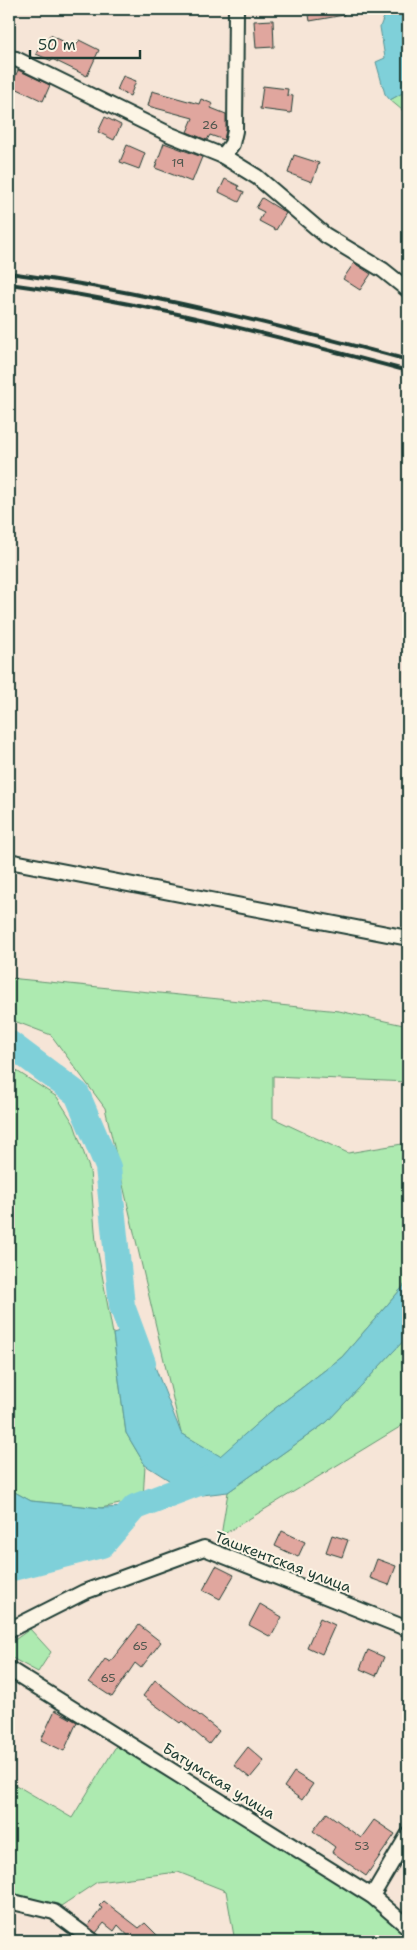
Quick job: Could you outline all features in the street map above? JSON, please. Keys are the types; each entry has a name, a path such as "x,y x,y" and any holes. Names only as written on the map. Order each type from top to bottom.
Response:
{"street":[{"path":"223,156 232,144 235,131 236,9"},
{"path":"9,58 16,59 67,82 172,135 223,156 257,177 325,236 383,270 408,290"},
{"path":"9,861 408,938"},
{"name":"Ташкентская улица","path":"9,1630 84,1592 204,1548 408,1629"},
{"name":"Батумская улица","path":"9,1669 372,1896 408,1927"},
{"path":"372,1896 408,1835"},
{"path":"9,1901 54,1912 93,1941"}],"green space":[{"path":"407,90 408,93 408,115 390,100"},
{"path":"9,978 339,1011 408,1026 408,1082 273,1076 273,1118 348,1153 408,1143 408,1281 342,1357 269,1413 220,1457 181,1433 105,1108 51,1035 9,1019"},
{"path":"9,1066 57,1097 74,1124 90,1171 96,1242 113,1334 126,1433 145,1465 143,1499 101,1508 31,1501 9,1489"},
{"path":"408,1336 408,1422 221,1536 228,1492 327,1422"},
{"path":"30,1629 51,1652 38,1672 10,1657 9,1644"},
{"path":"118,1743 368,1901 408,1937 408,1941 253,1941 234,1936 226,1891 178,1872 97,1882 61,1906 9,1892 9,1781 72,1818"}],"water":[{"path":"387,9 408,9 408,93 406,91 390,100 385,94 376,62 385,58 380,27"},
{"path":"408,1281 408,1336 327,1422 228,1492 194,1496 145,1465 126,1433 113,1334 139,1326 181,1433 220,1456 269,1413 342,1357"},
{"path":"9,1489 31,1501 101,1508 135,1507 102,1545 9,1569"}],"building":[{"path":"308,9 344,9 344,15 310,21"},
{"path":"273,20 274,47 256,48 254,21"},
{"path":"50,35 75,47 79,40 99,50 87,76 52,59 52,61 36,54 42,42 46,44"},
{"path":"18,70 50,85 43,101 11,86"},
{"path":"123,76 136,81 130,96 117,90"},
{"path":"263,86 288,89 287,95 293,96 291,113 260,109"},
{"path":"152,91 199,104 201,99 213,104 211,108 226,114 224,140 210,135 207,140 187,132 193,118 148,106"},
{"path":"105,117 121,125 114,140 98,132"},
{"path":"164,143 202,157 192,182 155,168"},
{"path":"127,145 145,153 139,169 120,162"},
{"path":"294,155 319,163 312,182 288,173"},
{"path":"225,179 239,186 238,189 244,192 239,202 219,192"},
{"path":"262,198 286,213 276,230 259,221 264,212 256,208"},
{"path":"354,263 371,274 360,290 343,279"},
{"path":"282,1531 305,1542 298,1557 275,1546"},
{"path":"332,1535 348,1540 342,1557 326,1552"},
{"path":"377,1559 396,1566 389,1585 370,1578"},
{"path":"216,1566 234,1575 220,1599 203,1590"},
{"path":"260,1604 282,1617 271,1637 249,1625"},
{"path":"320,1618 335,1625 322,1654 307,1647"},
{"path":"139,1625 161,1642 141,1668 135,1663 112,1697 89,1682 105,1659 110,1662"},
{"path":"368,1650 384,1657 376,1676 360,1669"},
{"path":"155,1680 219,1731 209,1744 182,1721 180,1723 143,1696"},
{"path":"55,1710 77,1722 64,1751 41,1740"},
{"path":"248,1747 264,1761 250,1778 234,1765"},
{"path":"294,1772 313,1784 302,1800 284,1787"},
{"path":"327,1813 361,1838 374,1820 395,1834 366,1876 332,1852 335,1847 313,1831"},
{"path":"104,1901 139,1928 145,1923 163,1941 133,1941 118,1925 114,1931 104,1923 96,1933 88,1926 102,1908 99,1906"}],"waterway":[{"path":"9,1043 77,1094 108,1167 122,1306 143,1363"},
{"path":"9,1569 102,1545 135,1507 217,1476"}],"railway":[{"path":"9,273 60,280 160,299 309,334 408,360"},
{"path":"9,284 60,291 160,310 309,345 408,371"}]}
